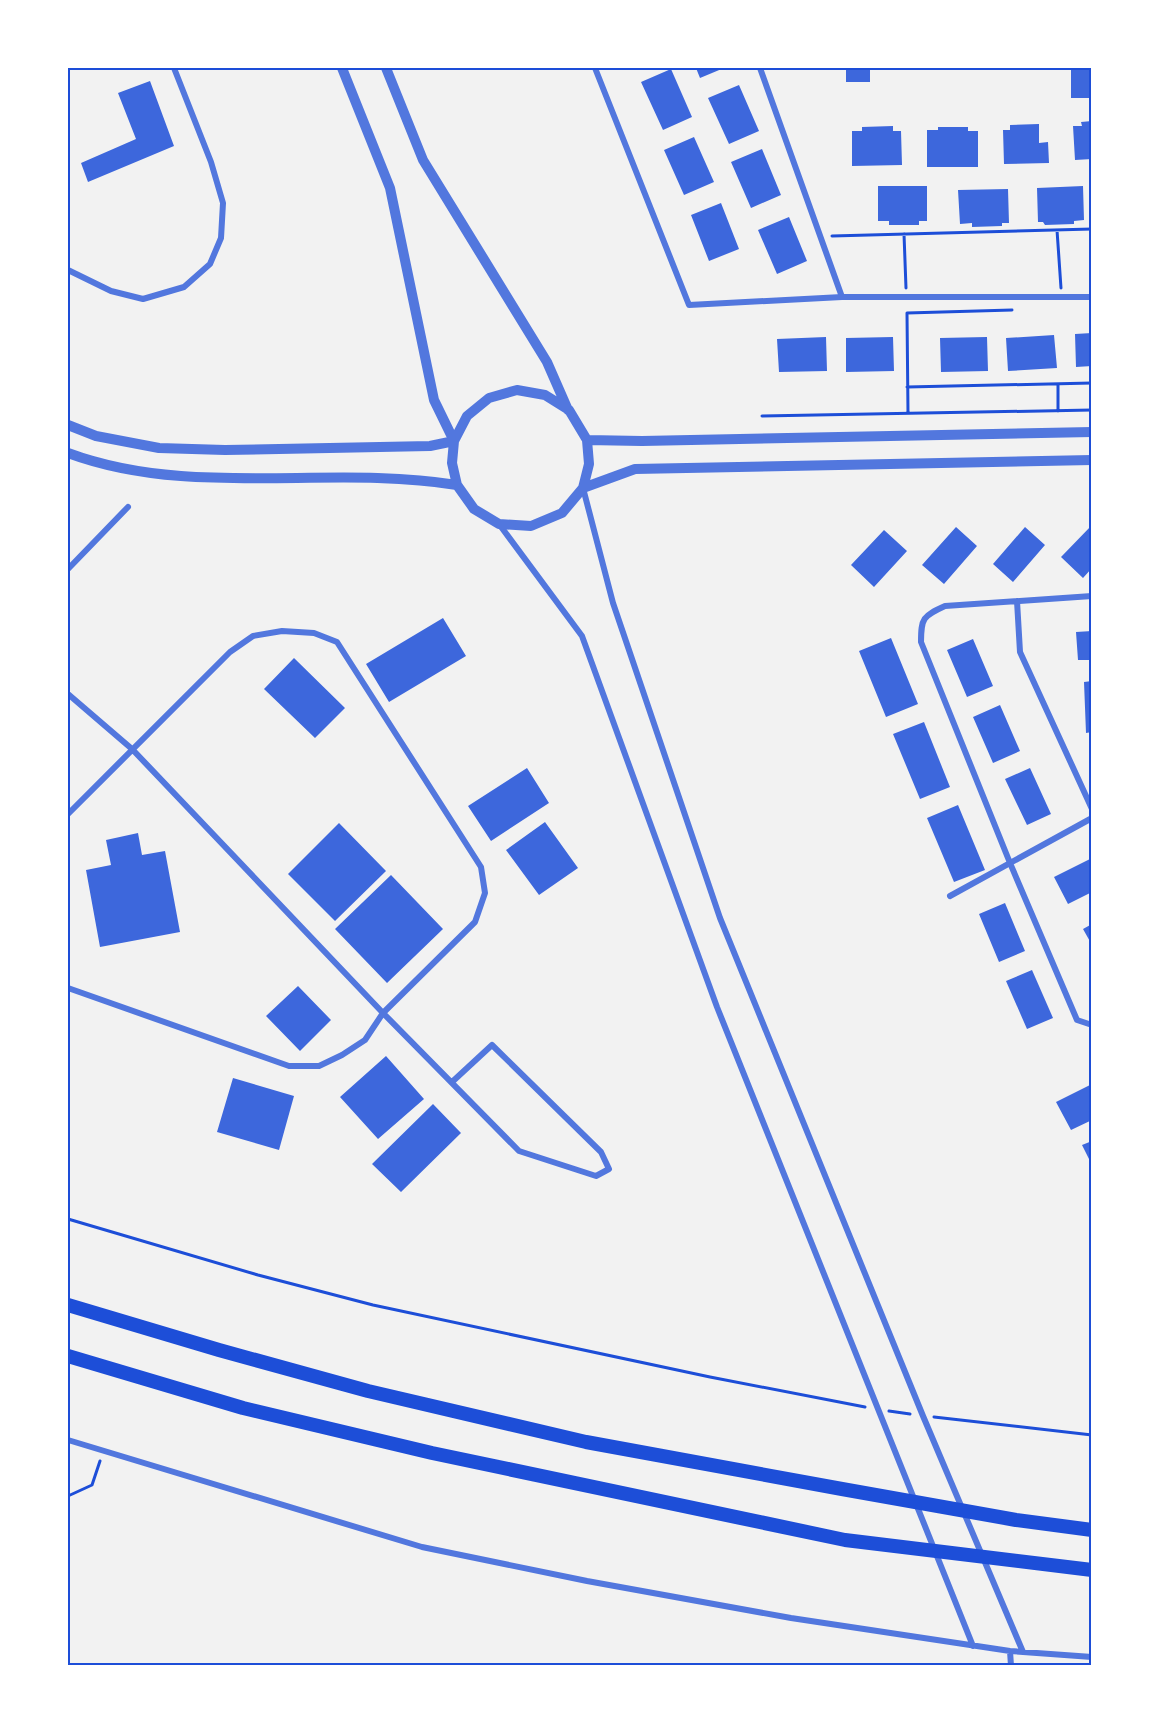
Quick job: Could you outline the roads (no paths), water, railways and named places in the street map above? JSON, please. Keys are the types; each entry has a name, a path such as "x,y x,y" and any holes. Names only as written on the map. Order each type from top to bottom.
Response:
{"highway":[{"path":"68,1305 368,1391 586,1442 1016,1520 1092,1530"},
{"path":"68,1356 243,1408 432,1454 845,1540 1092,1570"}],"street":[{"path":"68,270 111,291 143,298 184,287 210,264 221,238 223,203 211,162 174,68"},
{"path":"342,68 390,188 434,400 454,441"},
{"path":"386,68 423,160 547,362 568,410 586,440 589,464 583,488 561,513 531,526 498,524"},
{"path":"595,68 689,305 842,297 1092,297"},
{"path":"760,68 842,297"},
{"path":"568,410 545,395 516,390 489,398 467,416 454,441 452,463 457,485 474,509 498,524 582,636 717,1007 973,1646"},
{"path":"68,425 96,436 159,448 225,450 430,446 454,441"},
{"path":"586,440 654,441 1092,432"},
{"path":"68,453 88,461 154,474 423,480 457,485"},
{"path":"583,488 636,469 1092,460"},
{"path":"583,488 613,603 720,918 923,1416 1023,1652"},
{"path":"68,569 128,507"},
{"path":"1092,596 945,606 929,614 921,625 921,642 1010,863 1077,1020 1092,1025"},
{"path":"1017,602 1020,652 1092,809"},
{"path":"68,814 230,652 253,636 282,631 314,633 337,642 480,867 485,892 475,922 383,1013 365,1040 342,1055 318,1066 289,1066 68,988"},
{"path":"68,694 132,749 383,1013 519,1151 596,1176 609,1170 602,1152 492,1046 452,1082"},
{"path":"950,896 1092,818"},
{"path":"68,1440 422,1547 587,1581 780,1616 1010,1651 1092,1657"},
{"path":"1010,1651 1011,1665"}]}
